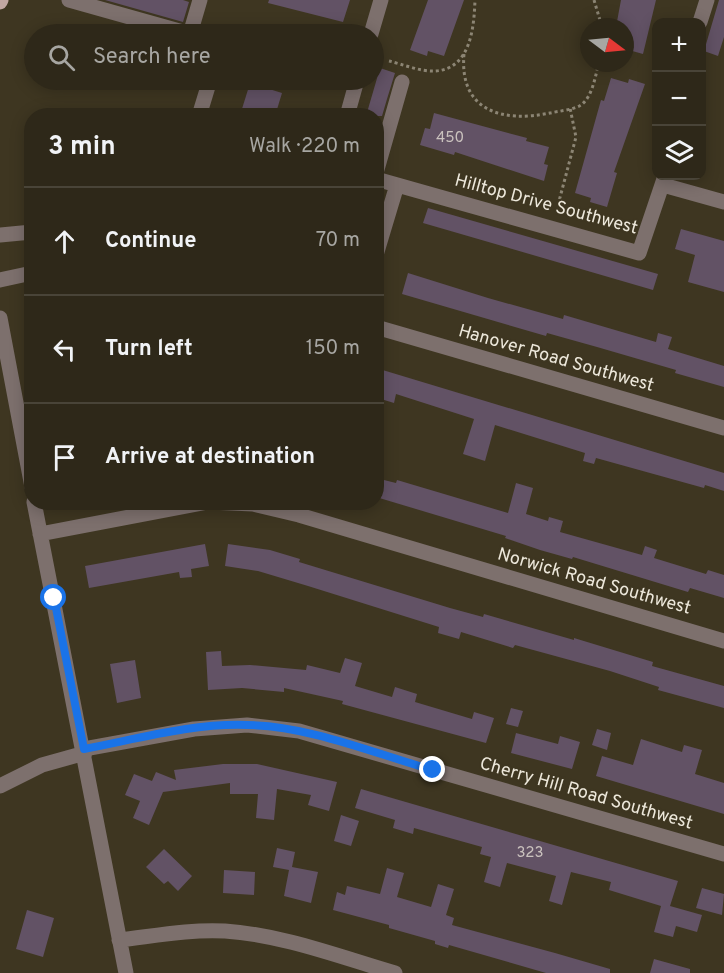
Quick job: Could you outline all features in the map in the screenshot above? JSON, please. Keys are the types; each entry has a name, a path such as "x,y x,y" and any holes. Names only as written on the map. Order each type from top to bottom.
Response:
{"street":[{"path":"69,0 154,24"},
{"path":"193,24 200,0"},
{"path":"374,24 381,0"},
{"path":"701,18 707,0"},
{"path":"384,145 402,82"},
{"path":"201,108 207,90"},
{"path":"349,108 354,90"},
{"path":"664,180 724,202"},
{"name":"Hilltop Drive Southwest","path":"384,181 639,253 664,180"},
{"path":"384,228 397,185"},
{"path":"0,235 24,233"},
{"path":"0,280 24,275"},
{"path":"0,318 24,444"},
{"name":"Hanover Road Southwest","path":"384,329 724,428"},
{"path":"36,510 85,751 126,973"},
{"name":"Norwick Road Southwest","path":"40,534 166,510"},
{"name":"Norwick Road Southwest","path":"304,510 724,641"},
{"name":"Cherry Hill Road Southwest","path":"0,786 42,765 85,751 205,728 247,724 299,731 724,854"},
{"path":"119,940 179,933 225,931 271,938 395,973"}],"path":[{"path":"475,0 471,39 464,54 462,74 468,91 488,111 518,117 534,117 581,105 590,92 596,72"},
{"path":"594,0 599,18"},
{"path":"389,61 435,71 449,67 464,54"},
{"path":"558,205 576,137 570,108"}],"building":[{"path":"105,0 183,0 189,2 183,22"},
{"path":"269,0 350,0 343,22 268,3"},
{"path":"428,0 464,0 444,56 428,51 427,56 410,50"},
{"path":"621,0 656,0 643,54 634,52 634,18 618,18"},
{"path":"719,0 724,0 724,37 718,56 706,52 706,44"},
{"path":"384,69 395,73 384,109 368,108 374,90 384,90"},
{"path":"611,78 628,83 629,79 645,84 614,172 617,173 607,207 590,202 591,198 575,193 601,100 604,101"},
{"path":"248,90 272,90 282,93 277,108 242,108"},
{"path":"434,113 527,138 526,141 549,147 544,164 548,165 544,181 455,152 454,155 420,145 425,128 430,129"},
{"path":"428,208 658,274 653,290 423,223"},
{"path":"681,229 724,241 724,292 688,282 695,255 675,249"},
{"path":"408,273 563,319 564,315 656,342 658,333 672,337 668,349 724,366 724,387 597,347 547,333 546,336 402,294"},
{"path":"384,370 724,473 724,491 705,485 704,488 596,458 594,464 583,461 585,453 495,425 485,461 463,454 474,419 396,394 394,403 384,400"},
{"path":"384,480 396,483 397,480 508,513 516,483 533,488 526,514 548,521 549,517 563,521 560,532 642,555 645,546 657,550 654,558 706,574 708,570 724,575 724,598 690,588 688,592 573,557 572,559 540,550 505,538 506,536 384,499"},
{"path":"205,544 209,566 191,569 192,577 180,578 179,572 89,588 85,566"},
{"path":"228,544 270,550 300,559 299,562 450,608 483,617 484,614 653,662 652,666 724,686 724,708 658,690 659,687 610,671 515,645 513,648 461,632 459,639 438,633 439,627 308,586 258,571 225,566"},
{"path":"221,651 222,666 250,665 306,670 307,665 340,673 345,658 362,663 355,686 392,697 395,687 417,694 415,702 472,719 474,712 494,718 486,743 342,704 343,701 284,688 284,692 242,688 208,690 206,652"},
{"path":"135,660 141,698 117,703 110,664"},
{"path":"511,708 523,711 518,727 506,724"},
{"path":"597,729 611,733 607,750 592,745"},
{"path":"516,733 558,744 560,736 580,742 572,769 511,753"},
{"path":"641,739 682,752 684,745 702,750 695,774 724,783 724,814 596,776 602,756 633,765"},
{"path":"223,764 257,764 337,782 329,811 308,805 311,795 277,789 274,820 256,818 258,794 230,794 230,783 163,792 149,825 133,818 140,801 125,795 134,774 152,781 156,772 176,780 174,770"},
{"path":"361,789 678,881 670,906 702,915 697,932 676,926 673,937 654,932 661,906 609,890 611,882 571,872 562,905 549,901 556,876 507,863 500,887 484,882 491,857 480,854 482,847 414,828 413,834 393,828 395,820 355,808"},
{"path":"341,815 359,821 351,846 334,841"},
{"path":"277,848 295,852 292,867 318,872 311,903 284,896 289,870 273,867"},
{"path":"164,849 192,876 178,891 168,881 164,884 146,867"},
{"path":"387,868 404,873 397,897 431,907 438,884 454,889 446,915 454,918 452,925 610,969 610,973 546,973 449,945 448,948 435,944 435,941 389,928 389,925 333,910 337,892 345,895 347,886 380,894"},
{"path":"224,870 255,872 254,895 223,893"},
{"path":"702,888 724,894 722,915 696,908"},
{"path":"27,910 54,918 43,957 16,949"},
{"path":"654,959 690,969 690,973 650,973"}],"route":[{"path":"54,598 84,749 194,729 247,724 299,731 433,770"}]}
